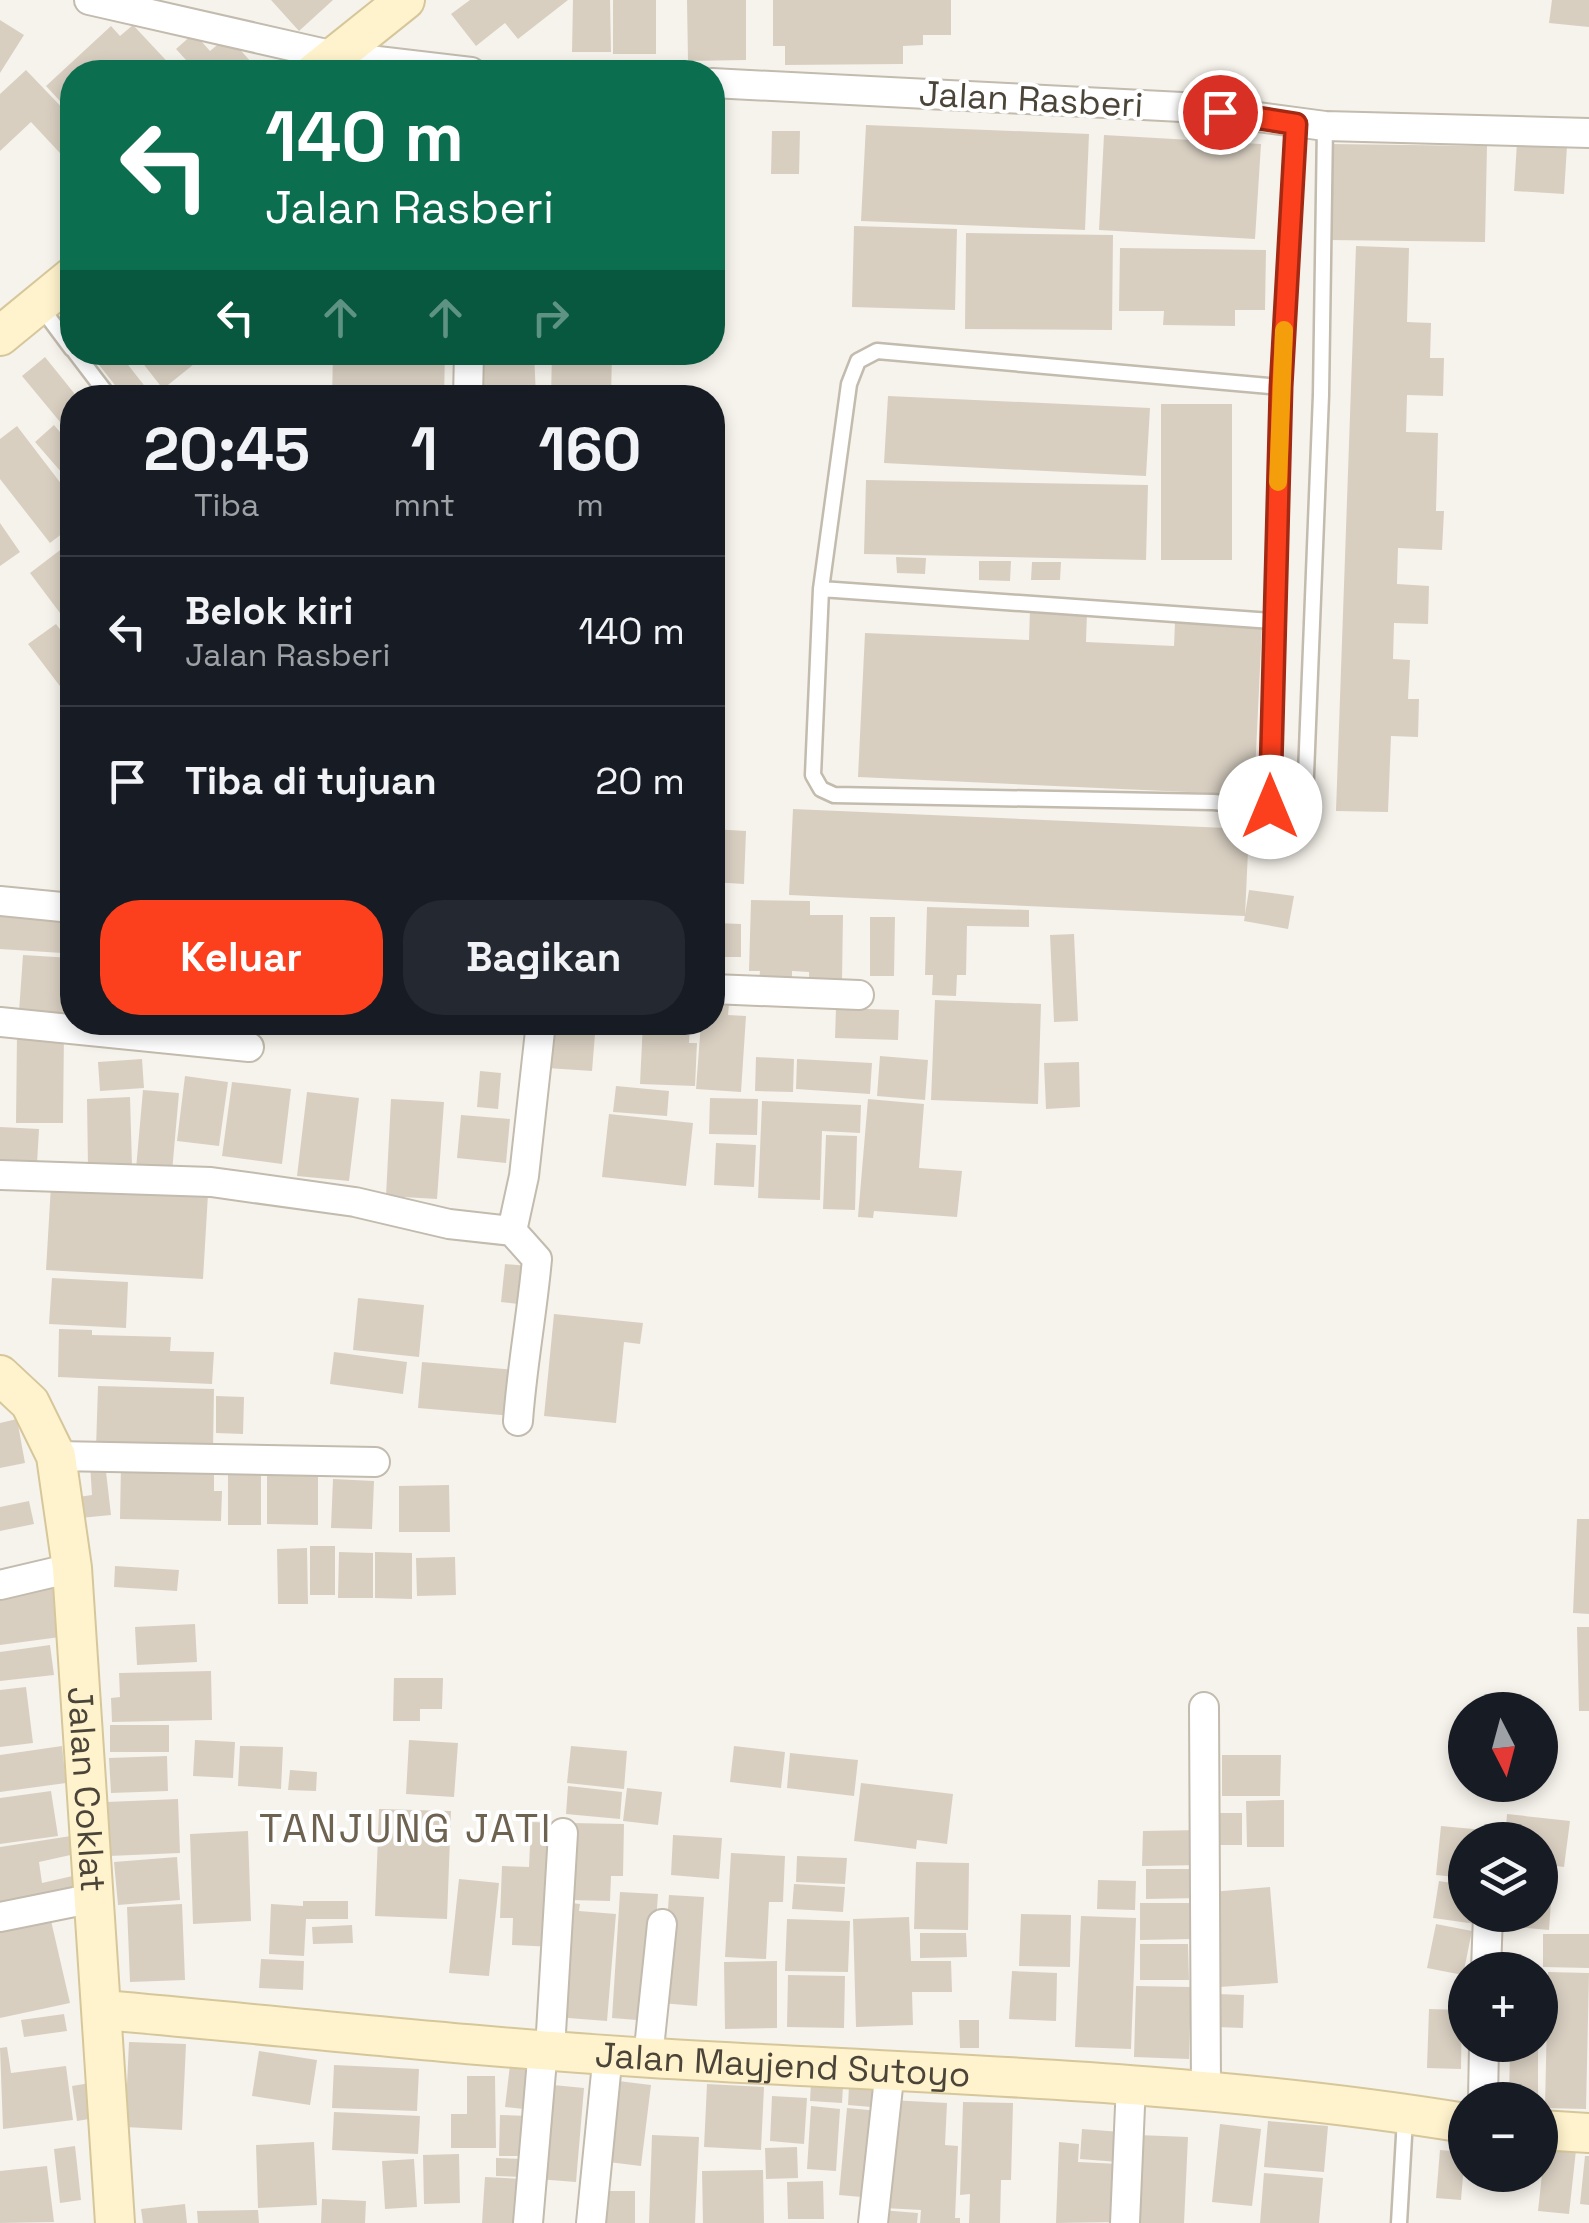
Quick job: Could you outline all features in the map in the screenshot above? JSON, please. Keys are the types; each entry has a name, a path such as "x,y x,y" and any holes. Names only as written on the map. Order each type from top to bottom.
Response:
{"street":[{"path":"90,0 310,60"},
{"path":"330,60 405,0"},
{"name":"Jalan Rasberi","path":"725,84 1182,106 1325,126 1589,134"},
{"path":"0,336 60,287"},
{"path":"0,901 60,907"},
{"path":"725,990 859,995"},
{"path":"0,1022 60,1028"},
{"path":"130,1035 250,1047"},
{"path":"512,1231 524,1176 540,1035"},
{"path":"0,1176 211,1182 354,1202 449,1224 512,1231 537,1259 518,1421"},
{"name":"Jalan Coklat","path":"0,1374 30,1403 56,1456 72,1568 115,2223"},
{"path":"56,1456 375,1462"},
{"path":"0,1586 72,1568"},
{"path":"1204,1707 1206,2089"},
{"path":"528,2223 563,1833"},
{"path":"0,1917 94,1898"},
{"path":"648,2058 662,1924"},
{"name":"Jalan Mayjend Sutoyo","path":"103,2010 648,2058 1206,2089 1448,2120"},
{"path":"591,2223 608,2053"},
{"path":"873,2223 890,2069"},
{"path":"1125,2223 1131,2083"},
{"path":"1558,2131 1589,2133"}],"lane":[{"path":"1270,807 1281,387 1296,124"},
{"path":"1281,387 877,352 858,361 849,384 821,588 813,775 821,789 834,795 1213,802 1270,807 1298,818 1304,800 1321,395 1325,126"},
{"path":"39,305 60,333"},
{"path":"85,365 100,385"},
{"path":"821,588 1273,621"},
{"path":"1399,2223 1405,2113"}],"building":[{"path":"271,0 333,0 299,31"},
{"path":"470,0 568,0 518,39 505,23 476,46 451,14"},
{"path":"573,0 610,0 611,52 572,52"},
{"path":"613,0 656,0 656,54 613,54"},
{"path":"687,0 746,0 746,60 688,60"},
{"path":"773,0 951,0 951,35 923,35 923,45 903,46 903,64 785,65 785,46 773,46"},
{"path":"1552,0 1589,0 1589,27 1549,23"},
{"path":"0,20 24,35 0,73"},
{"path":"133,25 166,60 74,60 111,26 120,36"},
{"path":"194,33 210,51 228,36 249,60 186,60 176,49"},
{"path":"26,70 60,105 60,153 31,122 0,151 0,94"},
{"path":"60,73 60,101 46,86"},
{"path":"866,125 1089,134 1085,230 861,221"},
{"path":"772,131 800,131 799,174 771,174"},
{"path":"1104,135 1261,144 1255,239 1099,230"},
{"path":"1517,142 1567,146 1564,194 1514,191"},
{"path":"1331,144 1487,146 1485,242 1329,240"},
{"path":"854,226 957,229 955,310 852,307"},
{"path":"966,233 1113,235 1112,330 965,329"},
{"path":"1356,246 1409,248 1407,322 1431,323 1430,358 1444,358 1443,396 1407,395 1406,432 1438,433 1436,511 1444,511 1442,550 1398,548 1397,584 1429,586 1428,624 1394,623 1393,659 1410,660 1408,699 1419,699 1418,737 1391,736 1388,812 1336,811"},
{"path":"1120,248 1266,250 1265,310 1235,310 1235,326 1163,325 1164,311 1119,311"},
{"path":"45,357 68,385 60,385 60,422 22,376"},
{"path":"99,365 128,365 144,385 115,385"},
{"path":"144,365 193,365 168,385 160,385"},
{"path":"333,365 445,365 444,385 332,385"},
{"path":"475,365 535,365 535,385 475,385"},
{"path":"552,365 612,365 611,385 551,385"},
{"path":"888,396 1150,408 1146,476 884,463"},
{"path":"1161,404 1232,404 1232,560 1161,560"},
{"path":"54,425 60,432 60,471 35,442"},
{"path":"17,426 60,482 60,535 50,543 0,479 0,439"},
{"path":"866,480 1148,485 1146,560 864,554"},
{"path":"0,523 20,552 0,566"},
{"path":"60,550 60,613 30,573"},
{"path":"896,557 926,558 925,574 897,573"},
{"path":"979,561 1011,561 1010,581 979,580"},
{"path":"1032,562 1061,562 1060,580 1031,580"},
{"path":"1030,609 1087,612 1086,642 1174,646 1175,622 1262,626 1254,795 858,777 865,633 1029,640"},
{"path":"56,624 60,629 60,686 28,644"},
{"path":"793,809 1249,829 1245,916 789,895"},
{"path":"725,830 746,831 744,884 725,883"},
{"path":"1249,890 1294,896 1288,929 1244,921"},
{"path":"751,900 810,901 810,915 843,915 842,981 809,986 809,972 792,971 792,981 759,981 760,971 749,971"},
{"path":"927,907 1029,910 1029,927 967,926 966,975 957,975 956,996 932,995 933,975 925,975"},
{"path":"0,909 60,913 60,953 0,949"},
{"path":"870,917 895,917 894,976 870,976"},
{"path":"725,923 741,924 741,957 725,957"},
{"path":"1074,934 1078,1021 1054,1022 1050,935"},
{"path":"23,955 60,957 60,1014 19,1012"},
{"path":"935,1000 1041,1004 1038,1104 931,1100"},
{"path":"725,1004 729,1004 728,1015 746,1016 741,1092 696,1089 700,1035 725,1035"},
{"path":"836,1008 899,1010 898,1040 835,1038"},
{"path":"17,1032 60,1032 64,1035 63,1123 16,1123"},
{"path":"551,1035 595,1035 592,1071 547,1068"},
{"path":"642,1035 689,1035 689,1043 697,1043 695,1086 640,1084"},
{"path":"880,1056 928,1060 925,1100 877,1096"},
{"path":"756,1057 794,1059 793,1092 755,1091"},
{"path":"142,1059 144,1088 100,1091 98,1062"},
{"path":"797,1059 872,1063 870,1094 796,1089"},
{"path":"1079,1062 1080,1107 1046,1109 1044,1063"},
{"path":"480,1071 501,1073 498,1109 477,1107"},
{"path":"185,1076 228,1082 219,1146 177,1141"},
{"path":"232,1082 291,1089 282,1164 222,1156"},
{"path":"616,1086 669,1091 667,1116 613,1112"},
{"path":"143,1090 179,1093 172,1172 136,1169"},
{"path":"307,1092 359,1098 349,1181 297,1176"},
{"path":"130,1097 132,1166 88,1167 87,1099"},
{"path":"710,1098 758,1099 757,1135 709,1134"},
{"path":"391,1099 444,1102 437,1199 386,1196"},
{"path":"868,1099 924,1104 919,1168 962,1171 957,1217 874,1211 873,1218 858,1217"},
{"path":"762,1101 861,1105 860,1133 822,1131 820,1200 758,1198"},
{"path":"609,1114 693,1123 686,1186 602,1177"},
{"path":"461,1115 510,1119 506,1163 457,1158"},
{"path":"0,1127 39,1129 37,1164 0,1163"},
{"path":"826,1135 857,1136 855,1210 823,1209"},
{"path":"716,1143 756,1145 754,1187 714,1185"},
{"path":"51,1185 208,1194 203,1279 46,1270"},
{"path":"505,1264 530,1266 526,1305 501,1302"},
{"path":"52,1278 128,1282 126,1328 49,1324"},
{"path":"358,1298 424,1305 419,1357 353,1350"},
{"path":"554,1314 643,1323 640,1344 624,1342 616,1423 544,1416"},
{"path":"59,1329 92,1330 92,1335 171,1337 170,1351 214,1352 212,1384 58,1377"},
{"path":"334,1352 407,1362 403,1394 330,1384"},
{"path":"422,1362 515,1370 512,1416 418,1408"},
{"path":"98,1386 214,1389 213,1450 96,1448"},
{"path":"216,1396 244,1397 243,1434 216,1433"},
{"path":"17,1419 25,1463 0,1468 0,1423"},
{"path":"105,1463 111,1515 80,1518 78,1497 92,1495 90,1464"},
{"path":"121,1464 173,1465 172,1472 214,1472 214,1491 222,1491 221,1521 120,1519"},
{"path":"228,1468 261,1468 261,1525 228,1525"},
{"path":"267,1474 318,1474 318,1525 267,1524"},
{"path":"333,1479 374,1481 372,1529 331,1528"},
{"path":"449,1485 450,1532 399,1532 399,1486"},
{"path":"29,1501 34,1524 0,1531 0,1507"},
{"path":"1577,1519 1589,1519 1589,1614 1573,1613"},
{"path":"310,1546 335,1546 335,1595 310,1595"},
{"path":"307,1548 308,1604 278,1604 277,1549"},
{"path":"339,1552 373,1553 373,1598 338,1598"},
{"path":"375,1552 412,1553 412,1599 375,1598"},
{"path":"455,1557 456,1595 417,1596 416,1558"},
{"path":"115,1566 179,1570 177,1591 114,1587"},
{"path":"54,1585 60,1637 0,1645 0,1596"},
{"path":"195,1624 197,1662 137,1665 135,1627"},
{"path":"1577,1627 1589,1627 1589,1711 1579,1711"},
{"path":"50,1645 54,1675 0,1681 0,1652"},
{"path":"211,1671 212,1720 112,1722 111,1698 120,1697 119,1673"},
{"path":"394,1678 443,1678 442,1709 420,1709 420,1721 393,1721"},
{"path":"26,1687 33,1743 0,1747 0,1690"},
{"path":"110,1725 169,1725 169,1752 110,1752"},
{"path":"195,1740 235,1742 233,1778 193,1776"},
{"path":"409,1740 458,1743 454,1797 406,1794"},
{"path":"62,1746 66,1783 0,1792 0,1755"},
{"path":"240,1746 283,1747 281,1789 238,1786"},
{"path":"571,1746 627,1751 624,1789 567,1783"},
{"path":"734,1746 785,1752 781,1788 730,1782"},
{"path":"790,1753 858,1760 854,1796 787,1788"},
{"path":"1222,1755 1281,1755 1280,1796 1222,1796"},
{"path":"167,1756 168,1791 111,1793 109,1758"},
{"path":"290,1770 317,1772 316,1791 288,1790"},
{"path":"861,1783 953,1794 947,1844 917,1840 916,1849 854,1841"},
{"path":"568,1786 622,1792 620,1819 566,1814"},
{"path":"627,1788 662,1792 658,1825 623,1821"},
{"path":"51,1791 58,1836 0,1844 0,1798"},
{"path":"178,1799 180,1853 109,1856 107,1802"},
{"path":"1284,1800 1284,1847 1247,1847 1246,1801"},
{"path":"379,1809 451,1811 447,1919 375,1916"},
{"path":"1220,1813 1242,1813 1242,1845 1220,1845"},
{"path":"1507,1814 1570,1821 1564,1867 1558,1866 1558,1822 1506,1822"},
{"path":"531,1822 560,1823 554,1947 512,1945 513,1918 500,1918 502,1866 529,1867"},
{"path":"571,1823 624,1824 623,1876 611,1876 610,1901 569,1900"},
{"path":"1441,1826 1448,1827 1448,1876 1436,1875"},
{"path":"1202,1830 1202,1865 1142,1866 1143,1831"},
{"path":"248,1831 251,1921 193,1924 190,1834"},
{"path":"673,1835 722,1838 719,1879 671,1875"},
{"path":"71,1836 75,1854 39,1862 42,1883 77,1875 82,1897 0,1913 0,1847"},
{"path":"731,1853 785,1856 783,1902 769,1902 766,1959 725,1957"},
{"path":"797,1856 847,1858 845,1884 796,1882"},
{"path":"177,1857 180,1900 118,1905 114,1862"},
{"path":"916,1862 969,1863 968,1930 914,1929"},
{"path":"1146,1869 1201,1869 1201,1898 1146,1899"},
{"path":"459,1879 499,1883 489,1976 449,1973"},
{"path":"1098,1880 1136,1881 1135,1910 1097,1909"},
{"path":"1439,1881 1448,1882 1448,1920 1433,1918"},
{"path":"794,1884 845,1887 843,1912 792,1909"},
{"path":"1270,1887 1278,1983 1219,1987 1211,1892"},
{"path":"620,1892 658,1894 649,2021 612,2018"},
{"path":"669,1895 704,1897 697,2006 661,2003"},
{"path":"303,1901 348,1901 348,1919 306,1919 304,1956 269,1954 271,1904 303,1906"},
{"path":"563,1902 580,1904 579,1911 616,1914 607,2021 555,2017"},
{"path":"1140,1903 1192,1903 1193,1939 1140,1940"},
{"path":"182,1904 185,1980 130,1982 127,1907"},
{"path":"49,1912 70,2003 0,2018 0,1923"},
{"path":"1021,1914 1071,1915 1070,1967 1019,1966"},
{"path":"1081,1916 1136,1918 1131,2049 1075,2047"},
{"path":"909,1917 911,1961 951,1961 952,1992 912,1992 913,2025 856,2027 853,1919"},
{"path":"787,1919 850,1921 848,1972 785,1971"},
{"path":"1436,1924 1448,1926 1448,1932 1472,1932 1468,1952 1448,1952 1448,1972 1427,1968"},
{"path":"352,1925 353,1943 313,1944 312,1927"},
{"path":"920,1933 966,1933 967,1957 920,1958"},
{"path":"1543,1934 1589,1934 1589,1968 1558,1967 1558,1952 1543,1952"},
{"path":"1140,1944 1188,1944 1189,1980 1140,1980"},
{"path":"261,1959 304,1961 303,1990 259,1988"},
{"path":"777,1961 777,2028 725,2029 724,1962"},
{"path":"1012,1971 1057,1973 1056,2021 1009,2019"},
{"path":"1558,1972 1589,1973 1586,2109 1558,2108 1558,2082 1546,2082 1546,2062 1558,2062"},
{"path":"788,1975 845,1976 844,2028 787,2027"},
{"path":"1136,1986 1191,1987 1189,2059 1134,2057"},
{"path":"1218,1994 1244,1995 1243,2028 1217,2027"},
{"path":"1429,2009 1448,2010 1448,2062 1461,2062 1461,2069 1427,2068"},
{"path":"64,2014 67,2031 24,2037 21,2020"},
{"path":"959,2020 979,2020 979,2048 960,2048"},
{"path":"129,2042 186,2044 182,2130 125,2127"},
{"path":"7,2047 11,2073 66,2066 73,2120 3,2129 0,2048"},
{"path":"259,2051 317,2060 310,2105 252,2096"},
{"path":"1510,2062 1538,2062 1538,2082 1509,2082"},
{"path":"334,2065 419,2069 417,2111 332,2108"},
{"path":"510,2065 537,2067 533,2110 505,2107"},
{"path":"467,2076 495,2076 496,2148 451,2148 451,2114 467,2114"},
{"path":"610,2080 651,2085 641,2166 600,2161"},
{"path":"90,2083 95,2118 77,2121 72,2086"},
{"path":"811,2083 843,2085 842,2103 810,2101"},
{"path":"707,2084 764,2087 761,2150 704,2147"},
{"path":"553,2085 584,2088 576,2182 537,2179"},
{"path":"849,2086 884,2089 883,2108 848,2105"},
{"path":"772,2096 807,2098 804,2144 770,2141"},
{"path":"890,2100 947,2103 945,2145 958,2146 955,2218 960,2218 960,2223 920,2223 921,2210 884,2208"},
{"path":"963,2102 1013,2103 1011,2180 1001,2180 1000,2223 969,2223 970,2194 960,2195"},
{"path":"811,2106 840,2109 836,2171 807,2169"},
{"path":"847,2108 880,2111 873,2198 839,2195"},
{"path":"334,2112 420,2116 418,2154 332,2150"},
{"path":"500,2115 528,2116 527,2156 499,2156"},
{"path":"1268,2121 1328,2126 1324,2172 1264,2167"},
{"path":"1220,2124 1261,2129 1252,2206 1212,2202"},
{"path":"1082,2129 1121,2132 1118,2162 1080,2159"},
{"path":"652,2135 699,2137 695,2223 649,2223"},
{"path":"1138,2135 1188,2137 1184,2223 1134,2223"},
{"path":"314,2142 317,2205 258,2208 256,2145"},
{"path":"1059,2142 1079,2144 1078,2162 1119,2164 1116,2222 1056,2223"},
{"path":"75,2146 81,2200 60,2203 54,2149"},
{"path":"797,2147 798,2178 766,2179 765,2148"},
{"path":"1558,2148 1576,2150 1569,2214 1538,2211 1540,2192 1558,2192"},
{"path":"1440,2150 1448,2151 1448,2192 1462,2192 1461,2200 1436,2198"},
{"path":"459,2154 460,2203 424,2204 423,2155"},
{"path":"1585,2156 1589,2156 1589,2205 1580,2204"},
{"path":"496,2158 528,2159 527,2177 496,2176"},
{"path":"414,2159 417,2207 385,2209 382,2161"},
{"path":"47,2166 54,2222 0,2223 0,2171"},
{"path":"763,2170 764,2223 703,2223 702,2171"},
{"path":"1264,2173 1323,2178 1319,2223 1260,2223"},
{"path":"485,2177 525,2179 522,2223 482,2223"},
{"path":"823,2181 824,2219 788,2219 787,2182"},
{"path":"597,2191 635,2191 635,2223 597,2223"},
{"path":"322,2199 366,2201 365,2223 321,2223"},
{"path":"185,2204 187,2223 143,2223 141,2209"},
{"path":"258,2210 259,2223 198,2223 197,2211"},
{"path":"881,2210 918,2213 917,2223 880,2223"}],"slow traffic":[{"path":"1278,482 1284,330"}],"district":[{"name":"TANJUNG JATI","path":"406,1828"}],"route":[{"path":"1220,112 1296,124 1281,387 1270,807"}]}
